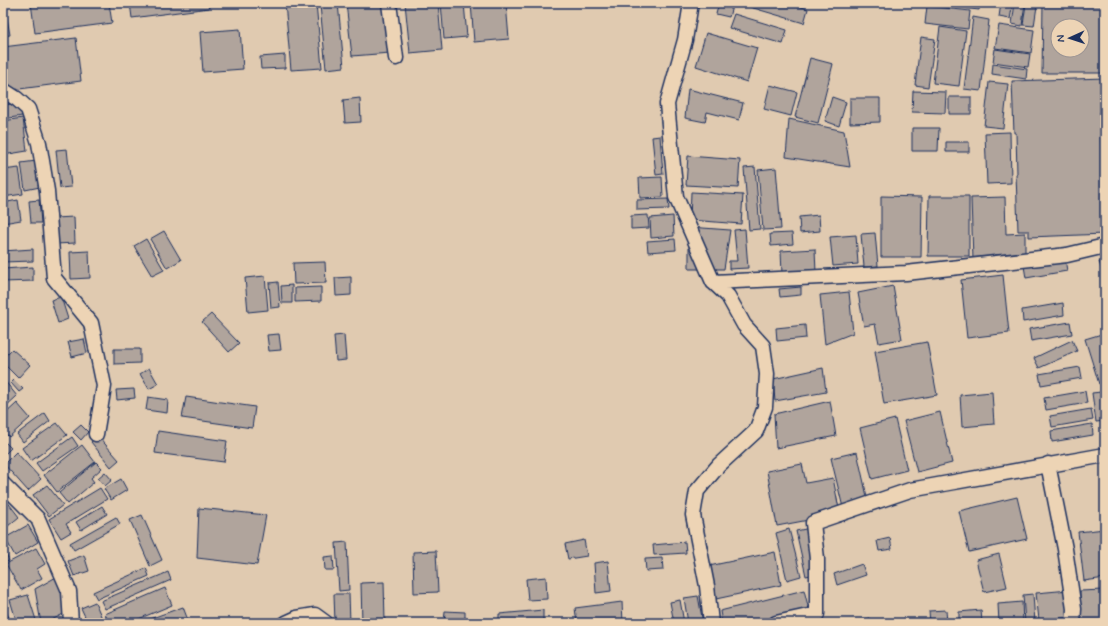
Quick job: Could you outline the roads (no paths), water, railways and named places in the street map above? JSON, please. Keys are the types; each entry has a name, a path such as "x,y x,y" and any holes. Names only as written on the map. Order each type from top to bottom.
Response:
{"street":[{"path":"389,3 396,58"},
{"path":"692,3 685,40 666,104 676,197 713,282 728,296 744,325 762,346 767,374 765,407 756,431 720,465 697,491 693,515 707,586 711,623"},
{"path":"3,90 28,108 39,143 47,191 54,278 91,323 104,386 96,434"},
{"path":"713,282 906,273 1067,255 1105,246"},
{"path":"776,623 817,614 817,559 813,523 910,490 1048,464 1105,455"},
{"path":"1048,464 1065,549 1074,609 1073,623"},
{"path":"3,484 38,519 69,590 71,623"},
{"path":"286,623 297,618 315,615 326,623"}]}
